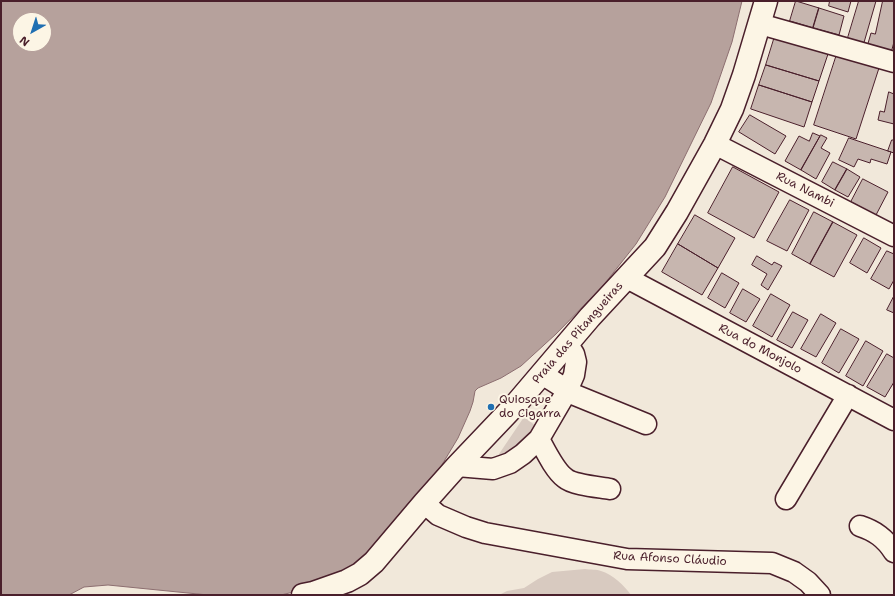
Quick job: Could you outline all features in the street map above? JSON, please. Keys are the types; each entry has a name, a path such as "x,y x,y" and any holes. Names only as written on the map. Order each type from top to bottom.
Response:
{"main road":[{"name":"Praia das Pitangueiras","path":"303,595 347,581 360,574 374,562 457,466 516,404 590,317 655,247 677,212 715,144 732,109 744,75 766,1"}],"street":[{"path":"760,24 894,62"},
{"name":"Rua Nambi","path":"715,144 894,236"},
{"name":"Rua do Monjolo","path":"626,278 894,420"},
{"path":"457,466 493,469 510,463 523,454 539,439 574,375 576,362 574,354 567,344"},
{"path":"542,374 575,395 646,424"},
{"path":"786,499 848,395"},
{"path":"539,439 558,471 565,479 610,489"},
{"name":"Rua Afonso Cláudio","path":"424,503 438,515 485,533 627,559 772,563 794,572 808,582 820,595"},
{"path":"860,526 871,530 882,537 894,552"}],"shaded area":[{"path":"1,1 742,1 732,42 711,103 665,197 636,244 602,287 556,334 521,366 501,378 478,388 475,391 470,411 458,438 440,468 402,517 355,566 318,586 281,595 208,595 108,585 84,587 69,595 1,595"},
{"path":"524,417 540,429 516,465 499,454"},
{"path":"585,569 599,570 609,575 622,584 631,595 499,595 507,591 524,588 552,572"}],"building":[{"path":"796,1 819,8 813,28 790,21"},
{"path":"830,1 851,1 848,12 829,6"},
{"path":"859,1 876,1 863,46 847,41"},
{"path":"883,1 894,1 894,42 891,53 867,47 871,33 875,34"},
{"path":"819,8 844,16 839,35 813,28"},
{"path":"775,36 828,54 819,81 766,65"},
{"path":"837,54 879,68 856,139 814,125"},
{"path":"766,65 819,81 812,102 759,85"},
{"path":"759,85 812,102 804,127 751,109"},
{"path":"889,92 894,94 894,124 878,120 880,111 884,112"},
{"path":"750,115 786,136 775,154 739,132"},
{"path":"813,133 820,136 801,170 785,161 799,136 809,141"},
{"path":"821,135 827,138 821,148 830,153 816,179 801,170"},
{"path":"849,138 891,152 887,164 871,159 870,163 858,159 854,167 839,160"},
{"path":"892,140 894,140 894,153 888,151"},
{"path":"833,162 847,169 835,190 822,182"},
{"path":"733,167 779,192 754,238 708,213"},
{"path":"847,169 860,177 848,197 835,190"},
{"path":"863,179 888,192 876,215 851,202"},
{"path":"790,200 809,210 787,251 767,241"},
{"path":"814,212 833,222 810,264 792,254"},
{"path":"695,215 735,238 718,268 678,244"},
{"path":"833,222 857,235 834,277 810,264"},
{"path":"864,238 881,248 867,273 850,263"},
{"path":"678,244 718,268 702,295 662,272"},
{"path":"887,251 894,254 894,280 889,289 871,279"},
{"path":"757,256 772,265 774,262 782,266 768,290 761,285 767,274 752,265"},
{"path":"722,273 739,283 725,308 708,298"},
{"path":"743,289 760,299 746,322 730,313"},
{"path":"771,294 790,305 772,337 753,326"},
{"path":"894,296 894,313 887,310"},
{"path":"793,312 808,320 792,348 777,340"},
{"path":"821,314 836,323 816,357 801,349"},
{"path":"841,329 859,339 839,373 822,363"},
{"path":"866,341 883,351 863,386 846,376"},
{"path":"887,354 894,358 894,382 885,397 867,387"}],"place":[{"name":"Quiosque do Cigarra","path":"491,407"}]}
